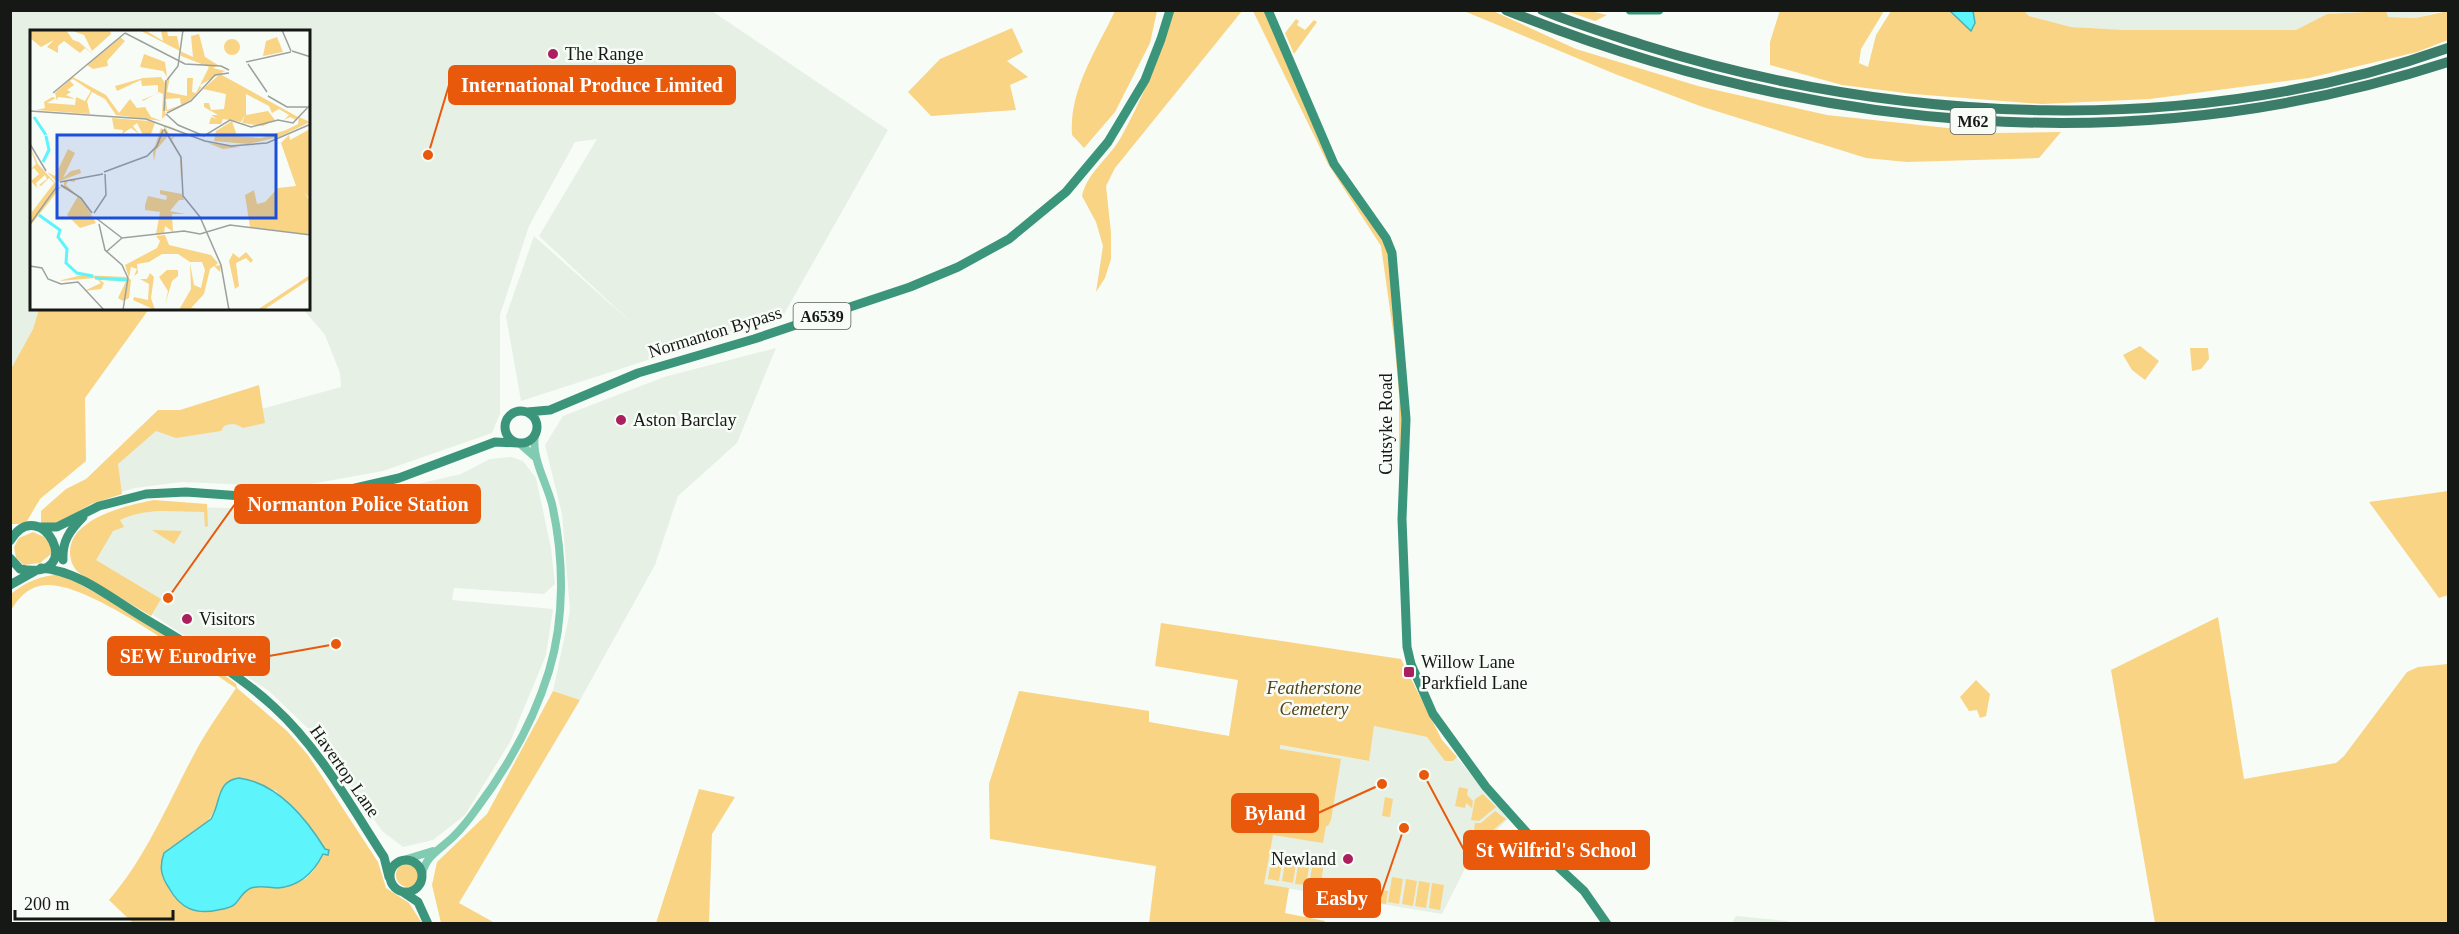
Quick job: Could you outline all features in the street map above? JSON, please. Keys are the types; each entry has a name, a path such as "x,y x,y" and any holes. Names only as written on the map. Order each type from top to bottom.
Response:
{"highway":[{"name":"M62","path":"1506,10 1558,31 1663,66 1832,105 1959,120 2034,123 2201,115 2307,100 2358,89 2448,62"},
{"name":"M62","path":"1542,10 1647,46 1744,73 1897,99 2033,110 2162,106 2256,94 2369,72 2448,48"}],"main road":[{"name":"Normanton Bypass","path":"527,412 550,410 638,373 754,339 910,287 958,267 1008,239 1066,192 1108,142 1145,80 1170,10"},
{"name":"Cutsyke Road","path":"1268,10 1334,164 1386,238 1392,253 1406,419 1403,529 1407,647 1411,664 1424,696 1443,729 1486,787 1555,864 1584,891 1607,924"},
{"path":"1630,10 1659,10"},
{"name":"Normanton Bypass","path":"536,431 546,416 562,406"},
{"name":"A6539","path":"477,448 505,426 511,414 519,411 527,412"},
{"path":"527,412 535,419 536,431"},
{"path":"505,426 507,435 519,443"},
{"name":"A6539","path":"39,527 57,527 91,509 123,498 146,494 186,492 256,497 351,489 399,478 439,465 495,442 519,443 531,439 536,431"},
{"path":"63,560 64,542 68,534 91,509"},
{"name":"A6539","path":"56,544 68,525 91,509"},
{"path":"10,529 39,527 50,534 56,544 55,556 51,563 10,585"},
{"path":"10,541 22,529"},
{"name":"Havertop Lane","path":"56,544 63,560 76,577"},
{"name":"Havertop Lane","path":"11,561 20,569 55,569 76,577 227,671 275,708 311,748 376,845 387,864 389,877"},
{"name":"Havertop Lane","path":"376,845 386,853 404,860"},
{"path":"423,909 412,896 393,886 389,877 394,864 404,860 416,863 422,876 423,909 428,924"},
{"path":"403,892 414,890 419,885 422,876"}],"street":[{"path":"422,876 427,860 476,811 495,782 538,702 549,670 560,609 560,559 554,513 534,448 536,431"},
{"path":"519,443 530,451 537,461"},
{"path":"404,860 437,850"}],"shaded area":[{"path":"11,11 712,11 888,130 783,316 663,352 657,357 521,401 506,316 534,236 634,325 539,236 597,139 575,142 529,226 500,315 500,414 492,433 383,471 294,487 181,482 135,488 89,501 118,459 155,426 175,433 341,387 340,373 325,335 304,310 310,310 310,30 30,30 30,310 39,310 33,329 11,369"},
{"path":"2024,11 2383,11 2327,14 2296,30 2125,30 2071,27 2029,16"},
{"path":"2386,11 2442,11 2415,18 2388,17"},
{"path":"776,348 737,443 678,496 655,565 580,700 553,691 570,611 562,514 545,445 563,416 664,377"},
{"path":"511,457 523,461 536,478 551,548 555,584 544,594 454,588 452,600 553,609 546,655 510,742 465,815 433,840 403,847 382,831 316,736 269,691 92,575 82,533 151,506 270,509 362,497 461,474 490,459"},
{"path":"1019,691 1149,711 1149,722 1368,761 1374,726 1442,740 1508,819 1473,853 1442,914 1015,843 989,784"},
{"path":"1736,916 1788,921 1789,923 1732,923"}],"green space":[{"path":"1780,10 1884,11 1861,49 1859,63 1868,67 1876,35 1891,11 1950,11 1971,31 1975,23 1973,10 2024,11 2029,16 2071,27 2125,30 2296,30 2327,14 2386,11 2388,17 2415,18 2448,11 2448,40 2417,52 2309,78 2150,99 2042,104 1913,94 1842,85 1770,65 1770,42"},
{"path":"1115,11 1157,11 1150,43 1115,112 1084,148 1072,135 1075,102 1085,71"},
{"path":"1174,11 1242,11 1115,168 1106,186 1111,259 1105,278 1096,292 1103,246 1096,222 1082,196 1088,180 1120,139 1144,92"},
{"path":"1253,11 1265,11 1336,170 1388,246 1404,421 1399,503 1399,394 1381,246 1328,164"},
{"path":"1464,11 1493,11 1576,49 1698,86 1827,115 1994,133 2061,132 2039,158 1907,162 1866,158 1700,106 1615,74"},
{"path":"1566,11 1590,11 1607,15 1595,21"},
{"path":"1296,19 1299,21 1297,25 1305,30 1314,20 1317,22 1294,54 1285,33"},
{"path":"1012,28 1023,52 1007,61 1028,77 1010,85 1016,110 931,116 908,92 940,59"},
{"path":"39,310 148,310 85,398 86,461 40,499 27,521 11,524 11,369 33,329"},
{"path":"2140,346 2159,361 2145,380 2132,370 2123,355"},
{"path":"2190,348 2208,348 2209,359 2201,369 2192,371"},
{"path":"259,385 265,423 243,428 236,424 229,424 221,431 176,438 156,431 118,464 122,494 91,504 57,524 41,523 41,511 66,489 86,479 158,410 180,410"},
{"path":"2448,491 2448,595 2439,598 2369,502"},
{"path":"154,500 207,504 208,526 205,527 204,512 161,511 130,516 120,520 124,527 113,531 96,560 161,599 151,616 79,573 72,564 70,552 79,530 90,522 130,505"},
{"path":"152,530 182,531 174,544"},
{"path":"33,532 47,538 52,548 51,554 40,563 24,565 16,558 14,547 19,538"},
{"path":"61,574 105,598 210,664 236,684 237,688 287,731 308,755 378,862 386,888 409,903 422,923 133,923 109,900 123,883 147,845 198,747 236,688 116,610 66,588 47,585 35,587 22,596 11,610 11,594 28,582","holes":["253,781 276,791 308,826 325,849 329,850 323,854 314,870 305,879 277,888 253,887 246,891 238,901 226,908 208,912 172,894 162,876 169,848 202,827 214,812 219,794"]},
{"path":"2218,617 2244,779 2336,763 2344,756 2407,672 2418,667 2448,664 2448,923 2155,923 2111,670"},
{"name":"Featherstone Cemetery","path":"1161,623 1401,659 1442,740 1457,757 1453,761 1445,761 1427,737 1374,726 1369,761 1280,745 1280,749 1341,759 1331,820 1326,826 1323,843 1273,835 1264,884 1289,888 1285,913 1325,921 1324,923 1149,923 1156,866 990,839 989,784 1019,691 1149,711 1149,722 1229,736 1238,680 1155,666"},
{"path":"1976,680 1990,694 1986,716 1980,718 1977,710 1969,711 1960,697"},
{"path":"553,691 580,700 459,903 495,923 441,923 432,885 437,862 487,814"},
{"path":"1459,787 1468,789 1467,795 1473,801 1472,808 1466,803 1465,808 1455,806"},
{"path":"699,789 735,797 712,834 709,923 656,923"},
{"path":"1483,794 1496,807 1479,821 1471,820 1475,799"},
{"path":"1385,797 1393,799 1390,817 1382,816"},
{"path":"1495,811 1506,819 1477,844 1473,839 1475,823 1481,823"},
{"path":"1272,854 1283,856 1279,881 1268,879"},
{"path":"1286,856 1297,858 1293,883 1282,881"},
{"path":"1299,859 1310,861 1306,885 1295,884"},
{"path":"1313,861 1324,863 1320,888 1309,886"},
{"path":"408,863 413,864 419,870 419,880 413,886 408,887 403,886 397,880 396,875 397,870 403,864"},
{"path":"1392,877 1403,879 1399,904 1388,902"},
{"path":"1406,879 1417,881 1413,906 1402,904"},
{"path":"1325,881 1388,891 1386,904 1322,894"},
{"path":"1419,881 1430,883 1426,908 1415,906"},
{"path":"1432,883 1444,885 1440,910 1429,908"}],"water":[{"path":"1950,11 1973,11 1975,23 1971,31"},
{"path":"239,778 253,781 278,794 299,814 325,849 329,850 328,855 323,854 306,877 286,887 251,888 237,902 225,909 195,911 178,901 164,879 161,867 164,853 211,819 226,783"}],"place":[{"name":"The Range","path":"553,54"},
{"name":"International Produce Limited","path":"428,155"},
{"name":"Aston Barclay","path":"621,420"},
{"name":"Normanton Police Station","path":"168,598"},
{"name":"Visitors","path":"187,619"},
{"name":"SEW Eurodrive","path":"336,644"},
{"name":"Willow Lane Parkfield Lane","path":"1409,672"},
{"name":"St Wilfrid's School","path":"1424,775"},
{"name":"Byland","path":"1382,784"},
{"name":"Easby","path":"1404,828"},
{"name":"Newland","path":"1348,859"}]}
